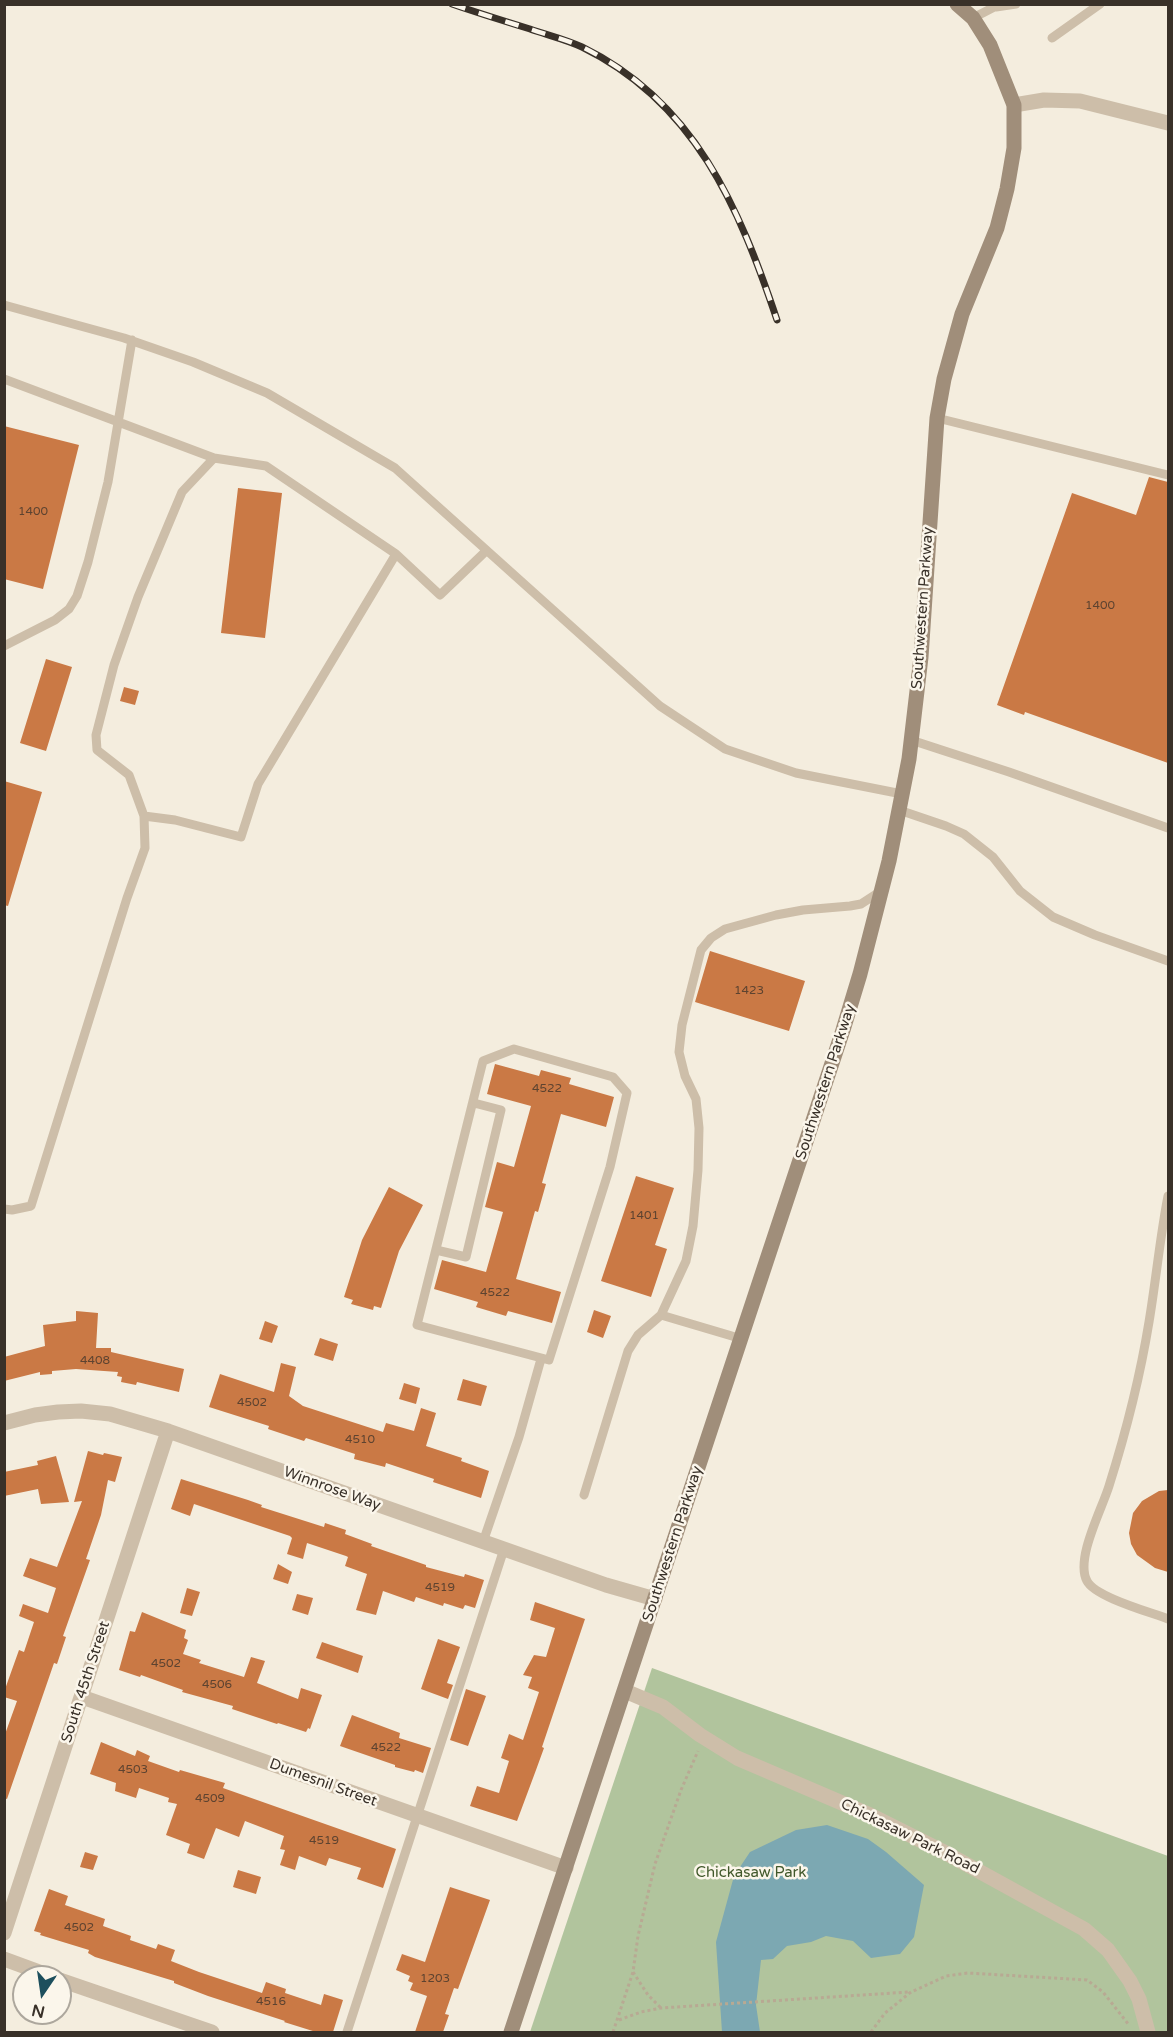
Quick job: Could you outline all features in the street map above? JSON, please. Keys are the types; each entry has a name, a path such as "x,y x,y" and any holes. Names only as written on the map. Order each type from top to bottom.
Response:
{"street":[{"path":"957,4 973,18 991,46 1014,105 1044,100 1080,100 1168,123"},
{"name":"Southwestern Parkway","path":"511,2032 742,1339 860,974 899,810 911,740 921,657 937,418 944,379 963,314 997,228 1005,199 1014,148 1014,105"},
{"name":"Winnrose Way","path":"4,1423 35,1415 81,1411 110,1414 168,1431 504,1550 606,1585 655,1599"},
{"name":"South 45th Street","path":"4,1933 168,1431"},
{"name":"Chickasaw Park Road","path":"625,1691 663,1707 706,1739 737,1758 838,1800 902,1831 1084,1929 1108,1950 1130,1981 1139,1999 1148,2032"},
{"name":"Dumesnil Street","path":"82,1697 566,1868"},
{"path":"4,1959 20,1965"},
{"path":"72,1984 210,2032"}],"lane":[{"path":"973,18 998,5 1016,4"},
{"path":"1052,38 1100,4"},
{"path":"4,305 132,340 267,393 395,468 660,706 725,749 796,773 902,794"},
{"path":"4,646 55,620 69,609 77,596 108,482 116,421 132,340"},
{"path":"4,379 214,458 266,466 396,554 440,595 486,551"},
{"path":"937,418 1168,475"},
{"path":"4,1209 12,1210 31,1206 127,898 145,848 144,816 129,775 97,750 96,735 114,665 138,597 182,492 214,458"},
{"path":"144,816 175,820 241,837 258,784 396,554"},
{"path":"911,740 1168,828"},
{"path":"899,810 964,834 993,857 1020,891 1053,917 1095,936 1168,961"},
{"path":"584,1495 628,1351 638,1335 661,1315 686,1261 693,1226 699,1128 696,1100 685,1076 679,1052 682,1025 701,950 711,938 725,929 803,910 861,904 881,891"},
{"path":"514,1049 614,1077 627,1093 610,1167 549,1360 417,1325 474,1103 483,1061 514,1049"},
{"path":"436,1250 465,1257 501,1110 474,1103"},
{"path":"1168,1196 1149,1324 1132,1406 1082,1568 1087,1582 1097,1592 1168,1619"},
{"path":"661,1315 742,1339"},
{"path":"483,1542 519,1437 541,1359"},
{"path":"347,2032 419,1817 469,1653 504,1550"}],"path":[{"path":"613,2032 619,2020 633,1972 638,1936 655,1864 681,1790 698,1750 706,1739"},
{"path":"633,1972 648,1995 661,2008"},
{"path":"871,2032 885,2013 911,1992 946,1976 968,1973 1087,1980 1103,1992 1130,2026 1132,2032"},
{"path":"619,2020 661,2008 911,1992"}],"green space":[{"name":"Chickasaw Park","path":"652,1668 1168,1856 1168,2032 530,2032"}],"water":[{"path":"827,1825 868,1839 924,1885 914,1937 900,1954 871,1958 853,1941 826,1936 811,1942 787,1946 773,1959 761,1960 756,2005 760,2032 722,2032 716,1942 734,1876 750,1852 796,1830"}],"building":[{"path":"4,426 79,445 43,589 4,579"},
{"path":"1149,477 1168,482 1168,763 1025,712 1024,715 997,705 1072,493 1136,515"},
{"path":"238,488 282,493 265,638 221,633"},
{"path":"46,659 72,667 46,751 20,743"},
{"path":"124,687 139,691 135,705 120,701"},
{"path":"4,781 42,792 8,906 4,905"},
{"path":"710,951 805,981 789,1031 695,1002"},
{"path":"495,1064 539,1076 541,1070 571,1078 569,1084 614,1097 606,1127 561,1114 542,1183 546,1184 538,1212 535,1211 516,1279 561,1292 552,1323 508,1311 506,1316 476,1307 478,1302 434,1289 442,1260 486,1272 503,1212 485,1207 497,1162 514,1167 531,1106 487,1094"},
{"path":"636,1176 674,1188 655,1245 667,1249 651,1297 601,1281"},
{"path":"389,1187 423,1205 399,1251 381,1308 374,1306 373,1310 351,1304 353,1300 344,1297 362,1240"},
{"path":"594,1310 611,1316 603,1338 587,1332"},
{"path":"76,1311 98,1313 96,1348 111,1348 111,1352 184,1369 179,1392 137,1382 136,1385 121,1382 122,1377 117,1376 118,1372 76,1369 52,1371 52,1374 40,1375 40,1372 4,1381 4,1357 45,1346 43,1325 76,1321"},
{"path":"265,1321 278,1326 272,1343 259,1339"},
{"path":"320,1338 338,1344 333,1361 314,1355"},
{"path":"281,1363 296,1367 289,1396 303,1406 383,1432 386,1423 414,1431 421,1408 436,1413 426,1446 462,1458 461,1461 489,1471 481,1498 386,1463 385,1467 354,1459 355,1454 306,1438 304,1441 268,1429 269,1426 209,1407 220,1374 274,1392"},
{"path":"463,1379 487,1386 481,1406 457,1400"},
{"path":"404,1383 420,1388 416,1404 399,1399"},
{"path":"88,1451 122,1457 115,1482 108,1480 101,1515 86,1559 90,1560 63,1636 66,1637 57,1664 54,1663 7,1799 4,1798 4,1737 17,1701 4,1697 4,1692 19,1650 24,1652 34,1622 19,1616 23,1604 48,1613 56,1588 23,1576 30,1558 57,1567 82,1501 74,1502"},
{"path":"56,1456 69,1502 41,1504 38,1489 4,1496 4,1472 38,1465 37,1461"},
{"path":"181,1479 324,1527 325,1523 346,1530 345,1534 372,1544 371,1546 426,1565 426,1567 484,1580 475,1608 465,1605 463,1609 444,1603 443,1606 416,1597 414,1602 383,1591 376,1615 356,1610 367,1574 345,1566 348,1557 307,1543 303,1559 287,1554 292,1538 290,1536 194,1504 190,1516 171,1509"},
{"path":"1168,1490 1168,1572 1155,1568 1137,1555 1131,1544 1129,1533 1133,1513 1142,1501 1159,1491"},
{"path":"278,1564 292,1572 288,1584 273,1579"},
{"path":"187,1588 200,1592 192,1616 180,1613"},
{"path":"297,1594 313,1598 308,1615 292,1610"},
{"path":"535,1602 585,1619 542,1747 544,1748 517,1821 470,1806 477,1786 499,1793 509,1761 501,1758 509,1734 523,1740 539,1692 528,1688 532,1677 523,1675 534,1655 546,1657 555,1628 530,1620"},
{"path":"142,1612 186,1630 184,1638 188,1640 183,1654 201,1660 199,1663 244,1677 251,1657 265,1661 257,1683 298,1699 301,1688 322,1695 310,1729 308,1728 306,1732 277,1724 232,1709 233,1706 182,1692 183,1690 141,1675 140,1677 119,1670 130,1631 135,1632"},
{"path":"438,1639 460,1647 447,1683 453,1685 448,1699 421,1689"},
{"path":"322,1642 363,1656 358,1673 316,1658"},
{"path":"466,1689 486,1696 468,1746 450,1740"},
{"path":"352,1715 400,1733 399,1738 431,1748 423,1773 395,1767 395,1765 340,1746"},
{"path":"101,1742 135,1756 137,1750 150,1756 148,1761 179,1772 180,1770 225,1783 223,1788 396,1849 383,1888 357,1879 361,1868 329,1858 326,1866 299,1856 295,1870 280,1865 285,1850 280,1849 284,1836 245,1821 239,1837 216,1828 204,1859 187,1853 190,1844 166,1835 177,1804 168,1802 169,1798 139,1788 136,1798 115,1791 116,1783 90,1774"},
{"path":"85,1852 98,1856 93,1870 80,1867"},
{"path":"238,1870 261,1877 256,1894 233,1887"},
{"path":"450,1887 490,1900 458,1989 454,1988 445,2014 449,2015 443,2032 415,2032 427,1996 410,1990 413,1983 408,1981 410,1976 396,1970 402,1954 425,1962"},
{"path":"49,1889 68,1896 65,1905 105,1919 103,1926 131,1936 130,1940 156,1949 158,1944 175,1950 171,1961 199,1972 262,1993 266,1982 286,1989 285,1993 321,2005 324,1994 343,2000 333,2032 316,2032 284,2022 208,1996 174,1983 174,1981 95,1957 88,1953 89,1950 40,1935 41,1933 34,1931"}],"railway":[{"path":"452,4 582,47 621,70 655,97 683,128 708,162 728,198 746,237 777,320"}]}
